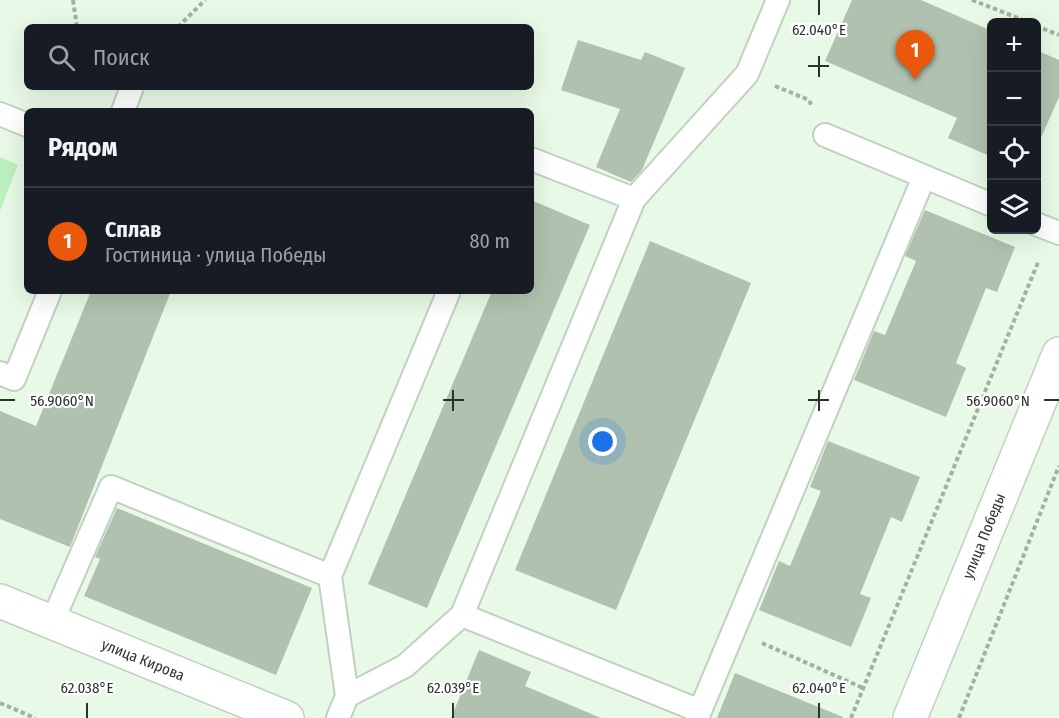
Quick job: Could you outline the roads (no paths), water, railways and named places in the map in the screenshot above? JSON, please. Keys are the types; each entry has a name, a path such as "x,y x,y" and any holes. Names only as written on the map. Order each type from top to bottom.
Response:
{"street":[{"name":"улица Победы","path":"910,718 1059,354"},
{"name":"улица Кирова","path":"0,601 287,718"}],"lane":[{"path":"347,696 405,666 462,615 634,199 747,74 778,0"},
{"path":"124,108 131,90"},
{"path":"0,114 24,124"},
{"path":"825,135 987,203"},
{"path":"534,160 634,199"},
{"path":"462,615 699,714 924,177"},
{"path":"0,373 14,379 49,294"},
{"path":"338,718 347,696 330,576 448,294"},
{"path":"52,622 111,487 330,576"}],"place":[{"name":"Сплав","path":"915,80"}]}
